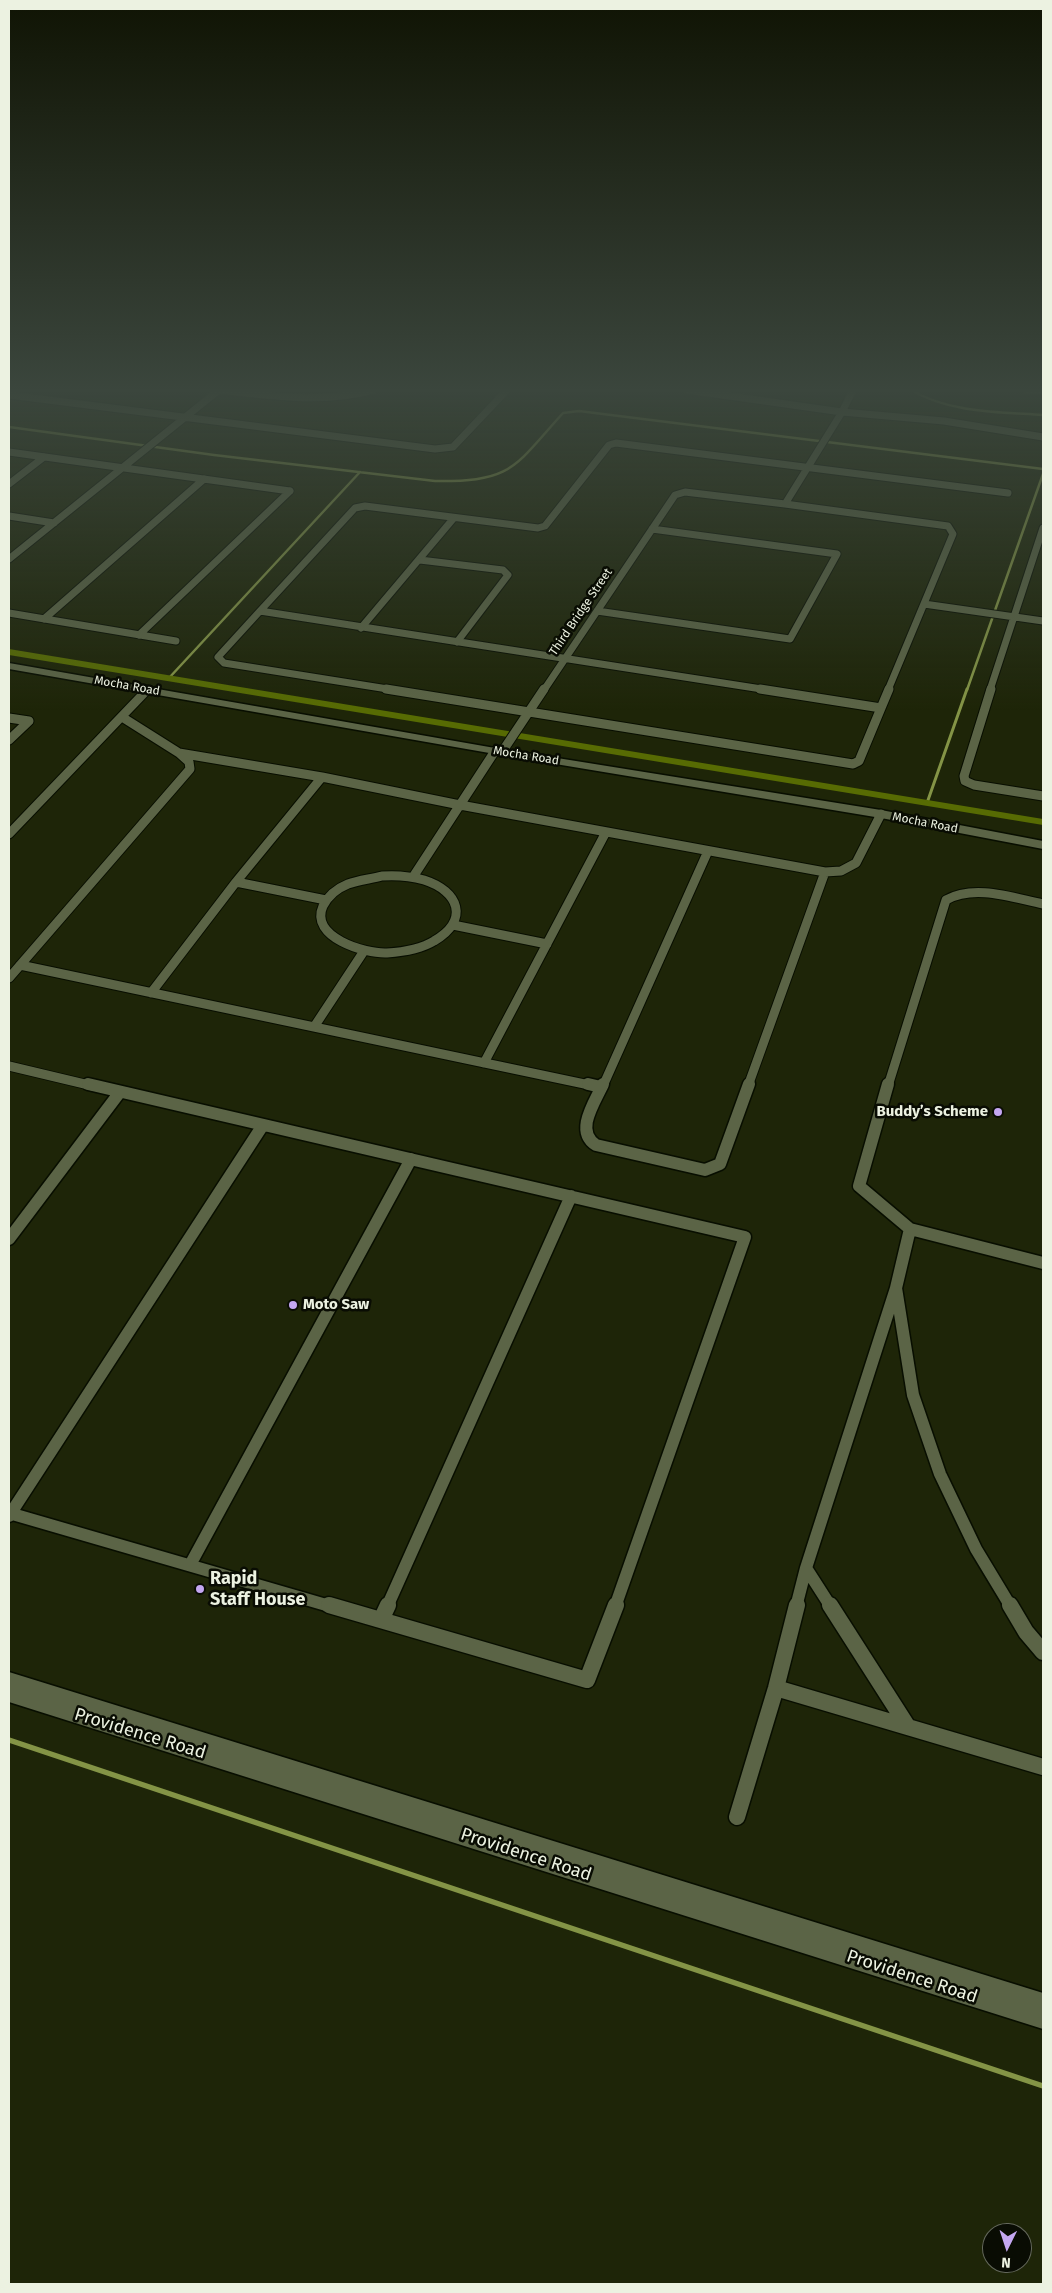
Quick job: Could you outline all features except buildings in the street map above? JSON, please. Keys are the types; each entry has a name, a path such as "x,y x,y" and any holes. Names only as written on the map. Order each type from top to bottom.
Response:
{"street":[{"path":"9,559 87,497"},
{"path":"44,619 183,497"},
{"path":"140,635 284,497"},
{"path":"567,497 544,526 538,528 453,519 364,506 355,508 218,657 224,663 853,764 859,761 924,604 1043,620"},
{"name":"Third Bridge Street","path":"413,877 460,805 516,729 674,497"},
{"name":"Third Bridge Street","path":"727,497 948,526 953,534 924,604"},
{"path":"778,503 783,497"},
{"path":"9,516 54,523"},
{"path":"361,628 453,519"},
{"path":"1043,528 1012,616 964,776 965,781 974,785 1043,796"},
{"path":"597,611 790,639 837,554 652,529"},
{"path":"420,560 503,570 508,575 457,642"},
{"path":"260,612 881,708"},
{"path":"9,613 176,641"},
{"name":"Mocha Road","path":"9,666 502,748 881,814 1043,845"},
{"path":"9,834 147,690"},
{"path":"9,978 190,770 189,762 179,753 122,717"},
{"path":"9,718 29,721 9,740"},
{"path":"179,753 322,777 460,805 826,872 841,871 856,863 881,814"},
{"path":"151,993 236,882 322,777"},
{"path":"484,1063 606,832"},
{"path":"708,851 601,1087 584,1130 590,1142 596,1146 705,1170 720,1164 826,872"},
{"path":"392,876 413,877 431,882 451,896 455,901 458,913 453,925 436,941 418,948 397,952 364,951 345,945 325,930 320,912 326,900 345,886 362,879 392,876"},
{"path":"236,882 326,900"},
{"path":"1043,904 976,892 956,894 946,900 878,1117 859,1186 910,1229 1043,1263"},
{"path":"453,925 547,944"},
{"path":"314,1027 364,951"},
{"path":"20,966 601,1087"},
{"path":"9,1066 744,1236 611,1619 587,1680 9,1514 263,1125"},
{"path":"9,1240 120,1092"},
{"path":"190,1565 411,1159"},
{"path":"380,1620 571,1196"},
{"path":"737,1817 776,1688 806,1568 896,1288 910,1229"},
{"path":"896,1288 913,1395 940,1474 976,1549 1026,1632 1043,1652"},
{"path":"806,1568 908,1727"},
{"name":"Providence Road","path":"9,1680 1043,2004"},
{"path":"776,1688 1043,1767"},
{"name":"Providence Road","path":"9,1693 1043,2018"}],"waterway":[{"path":"169,678 337,497"},
{"path":"967,690 1035,497"},
{"path":"9,652 1043,822"},
{"path":"927,803 967,689"},
{"path":"9,1740 1043,2086"}],"place":[{"name":"Buddy’s Scheme","path":"998,1112"},
{"name":"Moto Saw","path":"293,1305"},
{"name":"Rapid Staff House","path":"200,1589"}]}
